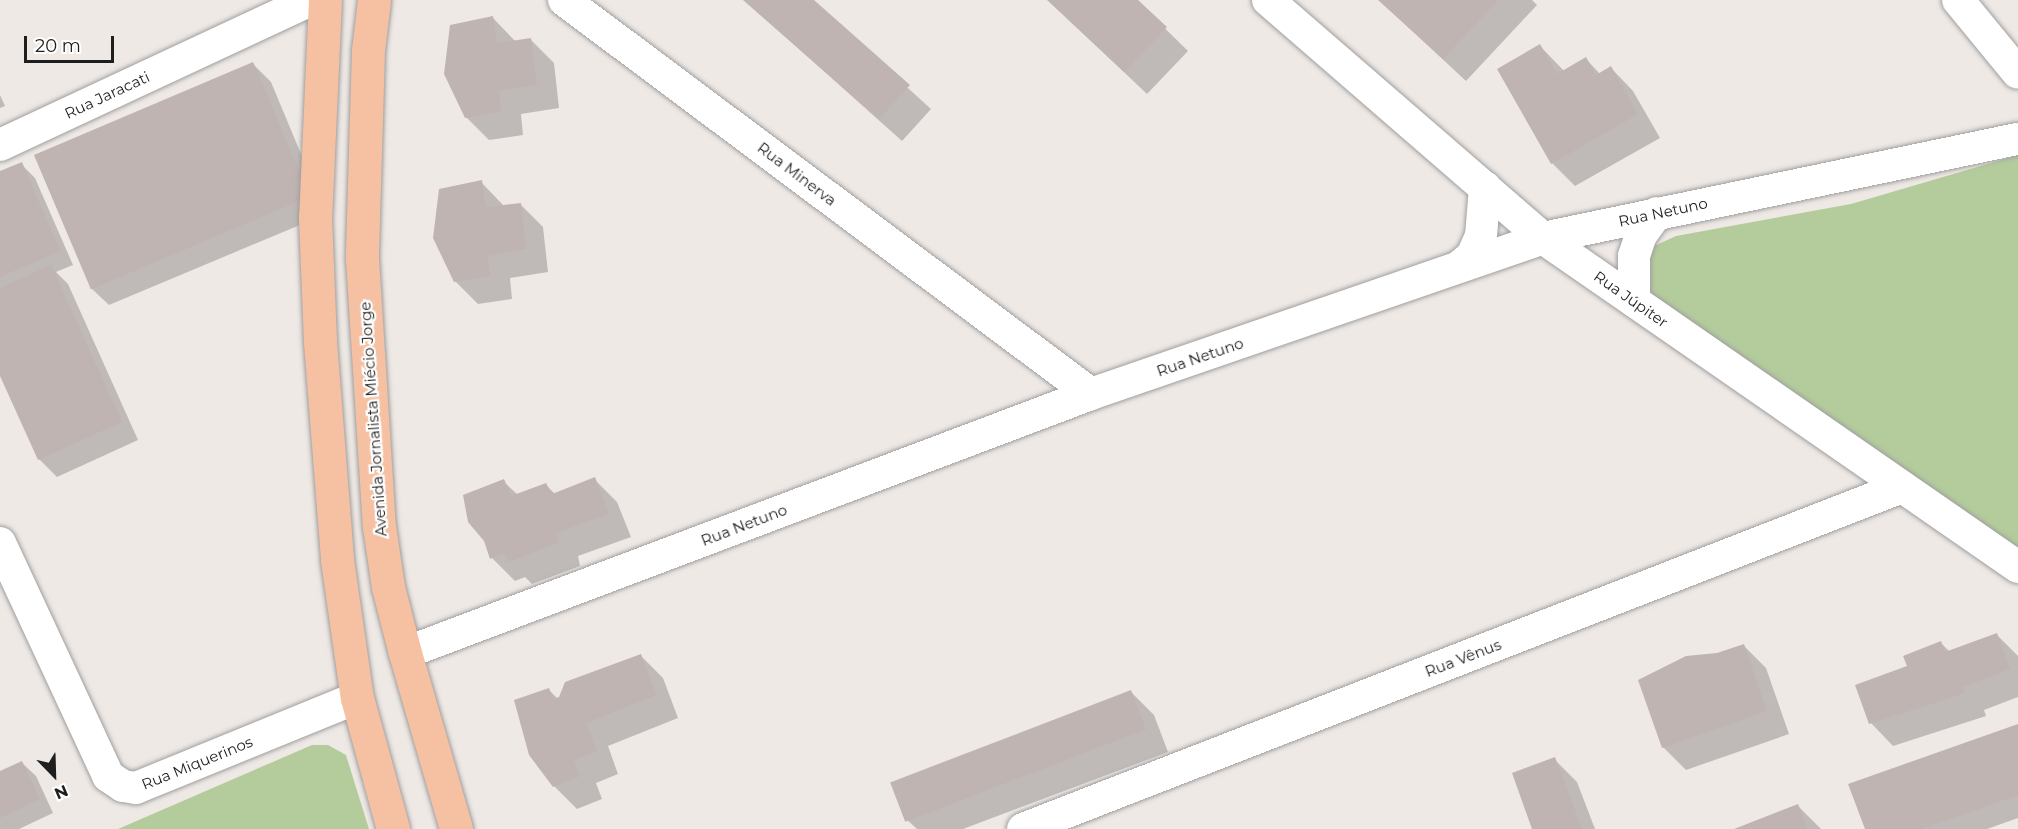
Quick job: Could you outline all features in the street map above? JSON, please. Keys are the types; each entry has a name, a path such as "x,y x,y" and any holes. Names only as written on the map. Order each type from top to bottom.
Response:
{"main road":[{"path":"325,0 315,217 320,342 337,560 357,698 393,829"},
{"name":"Avenida Jornalista Miécio Jorge","path":"374,0 368,50 362,258 379,526 388,587 456,829"}],"street":[{"name":"Rua Jaracati","path":"0,145 311,0"},
{"name":"Rua Minerva","path":"564,0 1091,394"},
{"name":"Rua Júpiter","path":"1268,0 1542,238 2018,567"},
{"path":"1958,0 2018,73"},
{"name":"Rua Netuno","path":"405,653 1091,394 1542,238 2018,140"},
{"path":"1460,266 1472,256 1481,236 1485,187"},
{"path":"1634,301 1634,256 1641,236 1657,213"},
{"name":"Rua Minerva","path":"1030,348 1041,365 1046,389 1033,416"},
{"name":"Rua Vênus","path":"1023,829 1902,487"},
{"name":"Rua Miquerinos","path":"0,543 108,776 123,786 136,788 357,698"}],"green space":[{"path":"2018,155 2018,549 1642,290 1652,247 1676,236 1851,204"},
{"path":"312,745 328,745 346,755 369,829 118,829"}],"building":[{"path":"743,0 814,0 910,85 879,119"},
{"path":"1047,0 1138,0 1167,27 1124,72"},
{"path":"1378,0 1498,0 1443,59"},
{"path":"493,16 497,43 531,38 537,85 499,91 501,112 465,118 444,74 450,25"},
{"path":"1540,44 1557,74 1586,57 1596,75 1611,66 1638,114 1551,164 1497,69"},
{"path":"253,62 310,196 91,289 34,155"},
{"path":"22,162 60,251 0,277 0,171"},
{"path":"482,180 486,207 521,203 526,249 488,256 490,276 454,282 433,238 439,189"},
{"path":"51,265 122,422 38,460 0,376 0,288"},
{"path":"595,477 609,514 556,533 558,543 508,562 504,553 490,559 484,541 468,522 463,495 504,479 511,496 546,483 552,494"},
{"path":"1997,633 2010,669 1962,687 1965,693 1869,724 1855,685 1907,666 1903,656 1941,641 1945,652"},
{"path":"1744,644 1767,711 1662,748 1638,680 1686,656 1717,653"},
{"path":"641,654 656,695 586,723 597,751 574,760 580,776 553,787 529,755 514,700 549,688 553,699 559,697 565,682"},
{"path":"1131,690 1146,729 905,822 890,782"},
{"path":"2018,724 2018,795 1922,829 1865,829 1848,784"},
{"path":"1555,757 1582,829 1532,829 1512,773"},
{"path":"22,761 40,799 0,818 0,771"},
{"path":"1798,804 1808,829 1734,829"}]}
